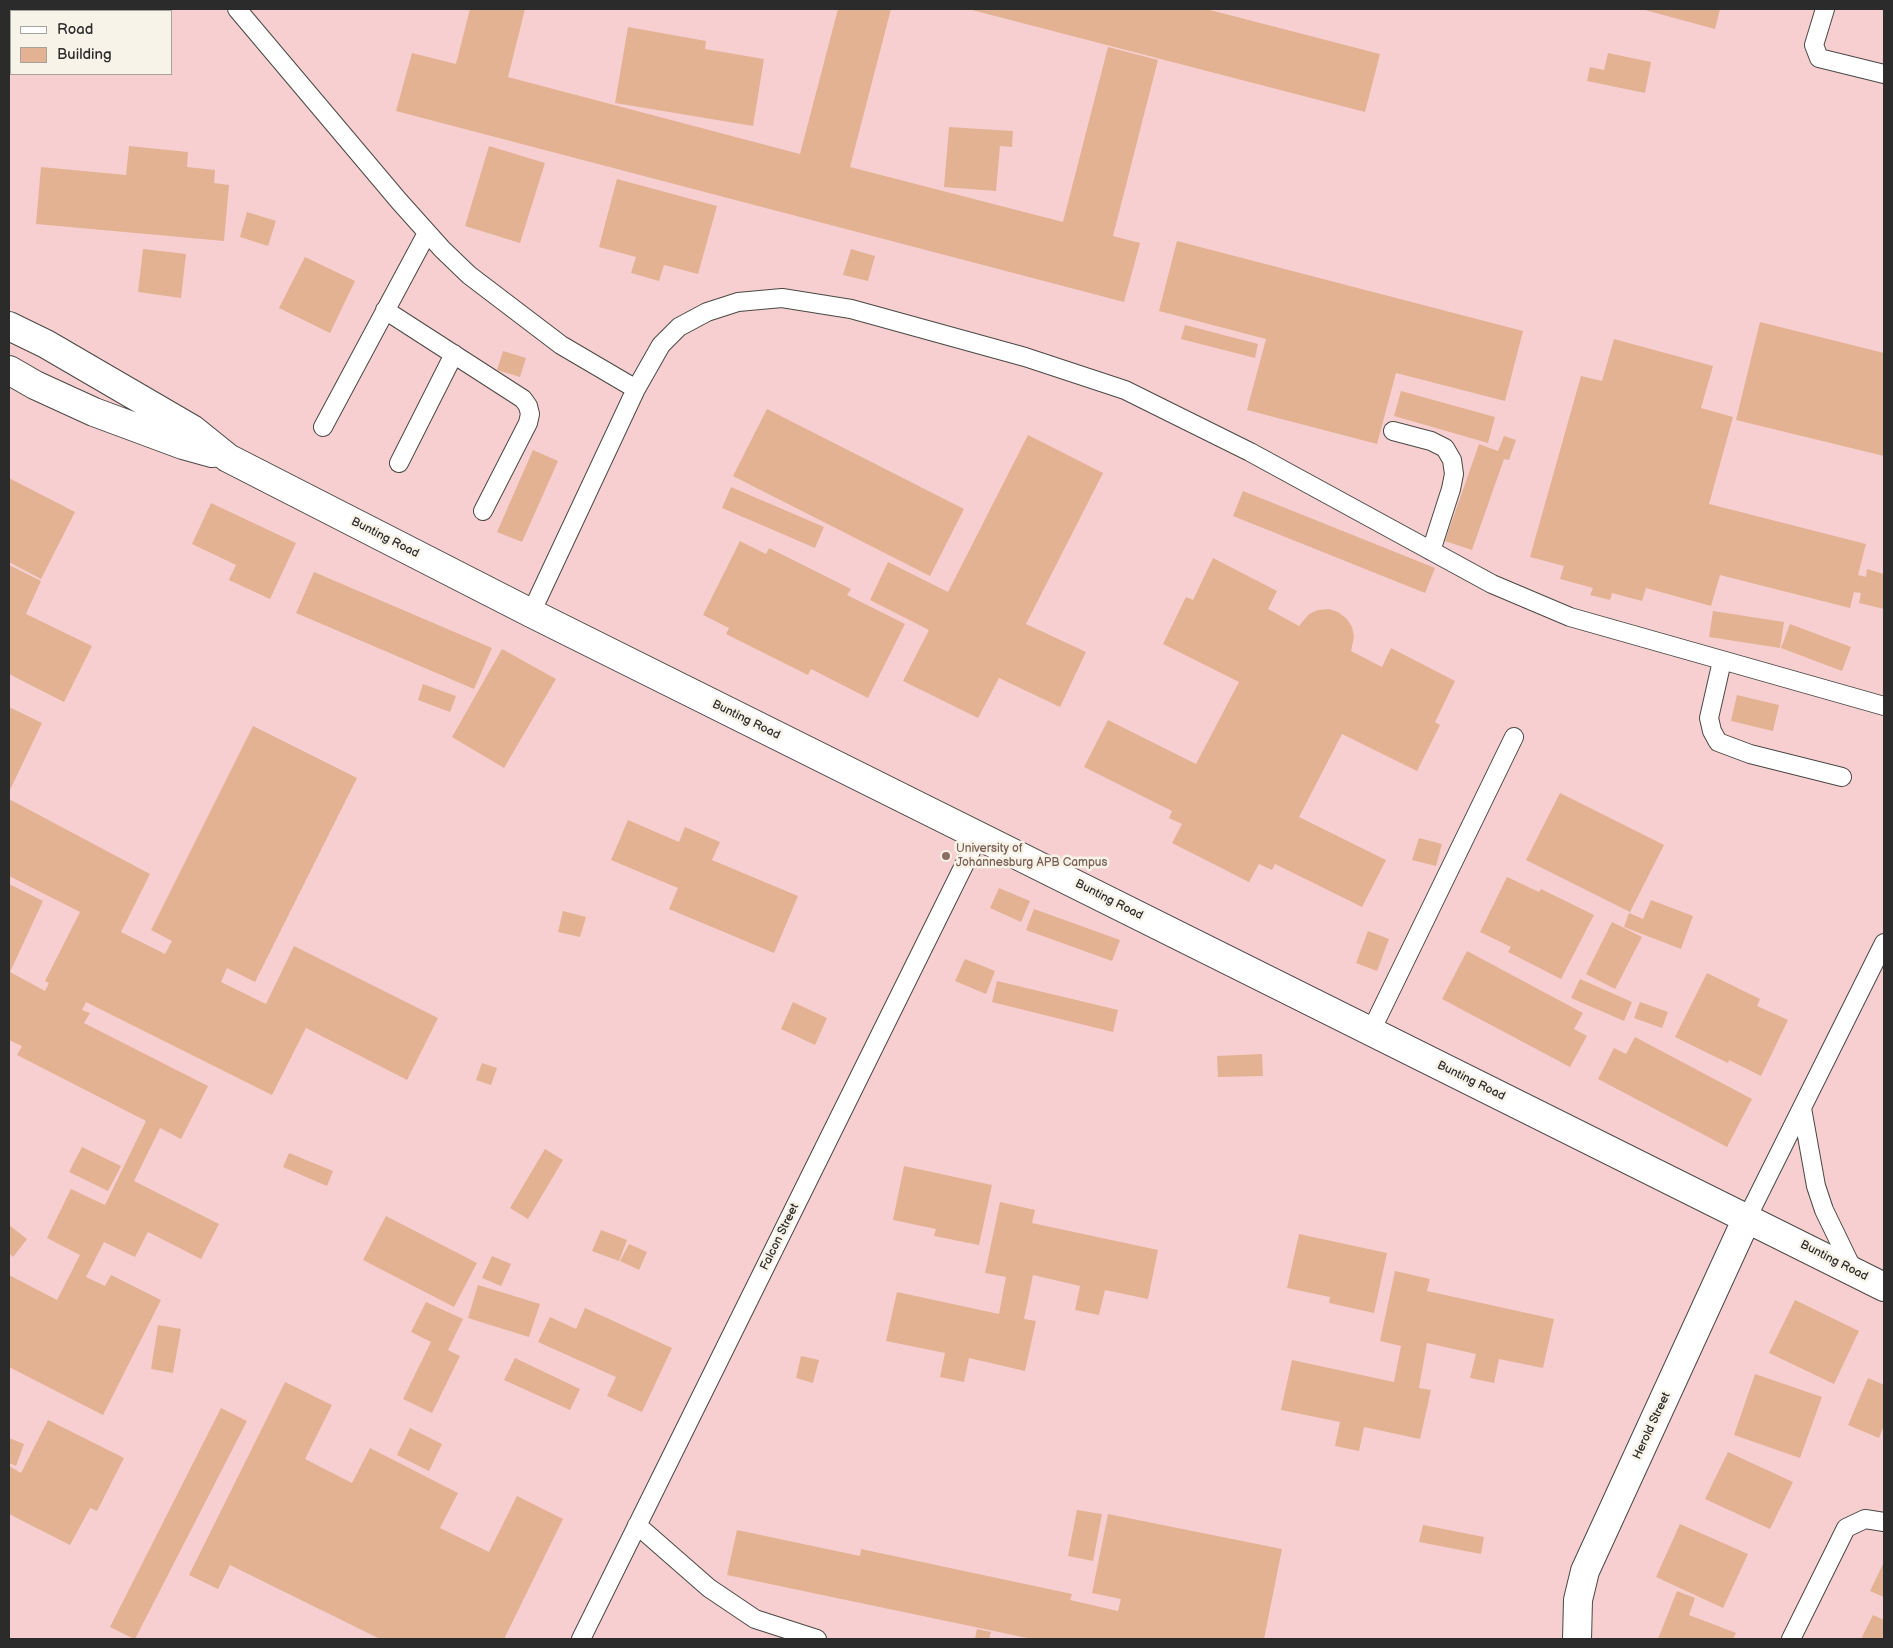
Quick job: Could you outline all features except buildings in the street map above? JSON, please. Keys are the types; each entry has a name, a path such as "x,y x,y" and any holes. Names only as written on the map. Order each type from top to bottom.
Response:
{"street":[{"name":"Bunting Road","path":"9,326 46,344 192,429 228,458"},
{"name":"Bunting Road","path":"9,370 35,385 94,412 183,445 228,458 531,613 1884,1286"},
{"name":"Herold Street","path":"1577,1639 1578,1600 1585,1571 1747,1218"}],"lane":[{"path":"237,9 427,233 469,275 561,344 636,389"},
{"path":"1825,9 1814,45 1819,58 1884,74"},
{"path":"323,426 427,233"},
{"path":"531,613 636,389 661,344 679,327 707,312 738,302 782,298 851,309 1026,357 1125,390 1250,452 1492,584 1570,617 1884,706"},
{"path":"386,310 523,399 530,414 528,423 483,511"},
{"path":"399,463 454,354"},
{"path":"1393,431 1431,441 1444,448 1452,460 1454,474 1451,489 1431,551"},
{"path":"1722,660 1709,718 1712,731 1718,742 1750,754 1842,777"},
{"path":"1371,1031 1514,737"},
{"name":"Falcon Street","path":"581,1639 979,835"},
{"path":"1747,1218 1884,943"},
{"path":"1802,1108 1816,1186 1824,1210 1853,1270"},
{"path":"1790,1639 1846,1528 1865,1519 1884,1522"},
{"path":"638,1525 709,1588 755,1619 817,1639"}],"shaded area":[{"name":"University of Johannesburg APB Campus","path":"9,9 1884,9 1884,1639 9,1639"}],"place":[{"name":"University of Johannesburg APB Campus","path":"946,856"}]}
